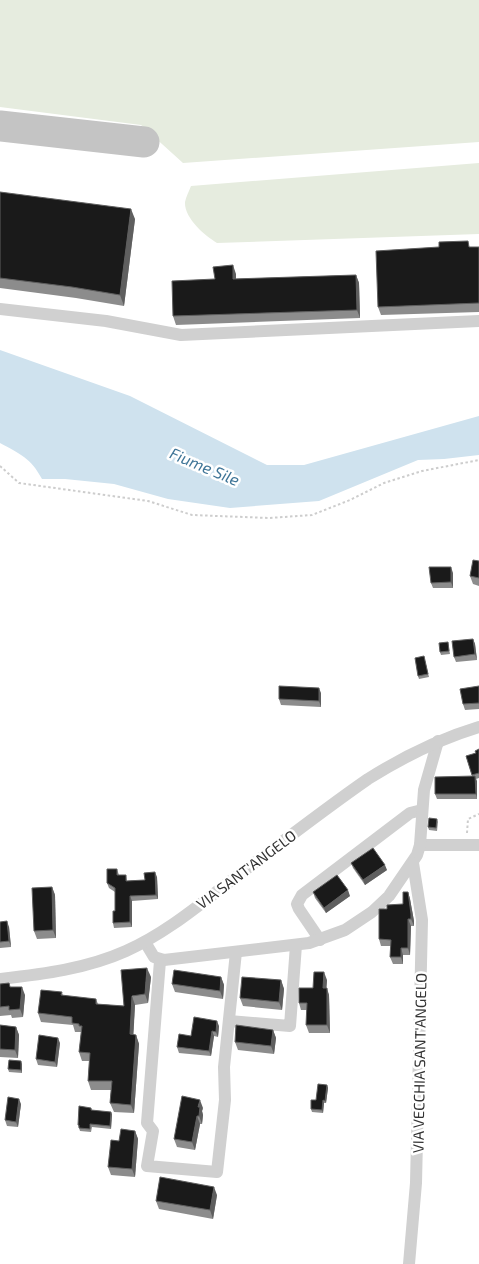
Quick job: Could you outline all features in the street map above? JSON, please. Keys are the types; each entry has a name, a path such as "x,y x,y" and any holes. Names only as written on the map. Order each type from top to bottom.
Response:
{"street":[{"path":"0,309 106,321 181,335 479,321"},
{"name":"VIA SANT'ANGELO","path":"0,979 85,966 120,954 145,942 391,764 438,741 479,727"},
{"path":"145,942 154,958 160,960 296,945 320,940 344,930 372,912 389,896 413,863 420,845 426,782 434,761 438,741"},
{"path":"320,940 297,904 302,895 410,813 422,810"},
{"path":"420,845 479,845"},
{"name":"VIA VECCHIA SANT'ANGELO","path":"409,1264 416,1183 422,920 413,863"},
{"path":"229,1021 290,1026 296,945"},
{"path":"160,960 147,1123 153,1130 147,1166 217,1172 225,1100 224,1067 236,952"}],"path":[{"path":"0,466 19,482 148,501 192,515 269,518 312,515 350,500 384,483 422,471 479,460"},
{"path":"467,834 468,819 479,814"}],"shaded area":[{"path":"0,0 479,0 479,142 183,163 141,125 0,107"},
{"path":"479,163 479,234 217,243 196,226 188,214 185,202 191,186"}],"water":[{"name":"Fiume Sile","path":"0,350 130,396 267,465 304,465 479,416 479,455 418,460 319,501 230,508 168,499 114,484 65,479 42,479 29,461 0,443"}],"building":[{"path":"0,192 131,209 120,295 0,278"},
{"path":"468,241 469,247 479,247 479,303 378,307 376,251 439,247 439,242"},
{"path":"233,265 233,279 356,275 357,310 173,316 172,281 215,279 213,267"},
{"path":"473,560 479,561 479,578 470,576"},
{"path":"429,567 451,567 451,582 431,583"},
{"path":"473,639 475,654 454,657 452,641"},
{"path":"448,642 449,651 440,652 439,643"},
{"path":"424,656 428,674 418,676 415,658"},
{"path":"279,686 319,688 319,701 279,699"},
{"path":"479,686 479,703 463,704 460,689"},
{"path":"479,749 479,773 472,775 466,756 476,753 475,751"},
{"path":"475,776 476,794 435,794 435,777"},
{"path":"429,818 437,819 436,828 428,827"},
{"path":"373,848 385,865 363,880 351,863"},
{"path":"107,869 117,869 117,875 126,875 126,881 145,880 144,873 155,872 156,895 130,896 130,922 113,923 115,888 107,883"},
{"path":"337,875 348,890 324,908 313,892"},
{"path":"52,887 53,930 34,931 32,888"},
{"path":"403,892 408,892 411,914 411,919 408,919 408,948 401,948 401,957 390,957 391,940 379,939 379,909 387,909 387,905 403,904"},
{"path":"7,921 9,941 0,942 0,922"},
{"path":"147,968 145,994 132,996 130,1034 136,1035 131,1105 110,1103 112,1081 88,1081 90,1053 79,1052 82,1026 72,1023 72,1017 38,1013 41,990 62,992 61,995 96,999 96,1004 124,1006 121,970"},
{"path":"174,970 221,977 220,991 172,984"},
{"path":"314,972 324,972 323,988 327,988 327,1025 306,1025 307,1003 299,1003 299,988 313,988"},
{"path":"242,977 281,980 279,1002 240,998"},
{"path":"9,983 10,987 22,987 20,1009 9,1010 9,1006 0,1007 0,984"},
{"path":"194,1017 217,1021 216,1032 212,1031 209,1051 177,1047 179,1034 191,1036"},
{"path":"0,1025 16,1027 15,1050 0,1049"},
{"path":"236,1025 273,1030 271,1046 235,1042"},
{"path":"39,1035 58,1038 55,1062 36,1059"},
{"path":"9,1060 21,1061 21,1070 8,1069"},
{"path":"318,1084 327,1085 322,1110 311,1109 311,1100 316,1100"},
{"path":"182,1096 200,1100 198,1107 200,1107 199,1116 197,1116 192,1142 174,1139"},
{"path":"8,1097 19,1099 16,1122 5,1120"},
{"path":"79,1106 91,1108 91,1110 111,1112 110,1126 90,1124 90,1129 79,1128"},
{"path":"121,1129 135,1131 132,1169 108,1167 111,1140 119,1141"},
{"path":"160,1177 214,1187 210,1210 156,1201"}],"taxiway":[{"path":"0,126 144,142"}]}
